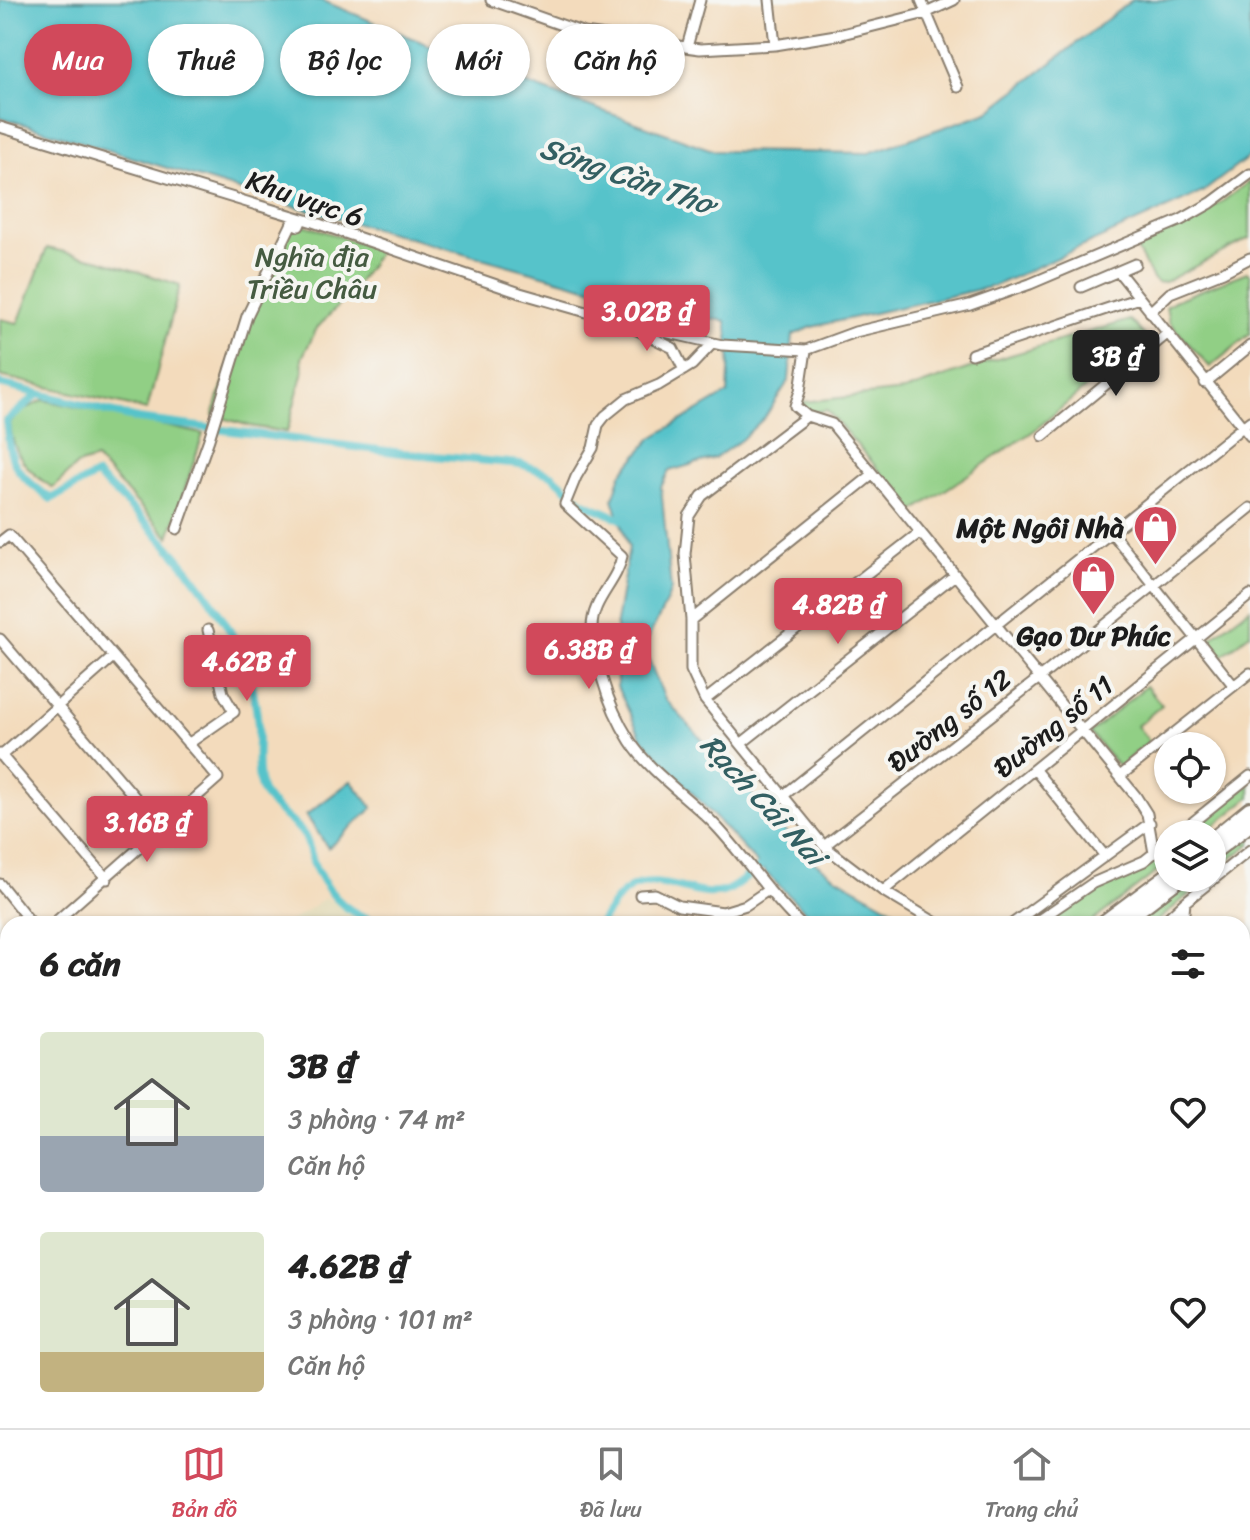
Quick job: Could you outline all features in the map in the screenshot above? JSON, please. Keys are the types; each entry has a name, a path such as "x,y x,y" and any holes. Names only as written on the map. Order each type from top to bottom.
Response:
{"highway":[{"path":"1226,829 1250,809"},
{"path":"1226,842 1250,824"},
{"path":"1113,916 1154,885"},
{"path":"1130,916 1162,892"}],"street":[{"path":"522,11 526,0"},
{"path":"687,47 700,0"},
{"path":"770,0 775,45"},
{"path":"921,0 958,87"},
{"path":"495,1 584,33 700,49 775,45 842,34 926,13 954,0"},
{"name":"Khu vực 6","path":"0,127 302,219 520,293 625,323 718,344 806,350"},
{"path":"1045,916 1093,883 1121,873 1154,853 1150,823 1143,806 832,424 807,416 795,406 806,350 860,331 970,305 1043,279 1181,220 1211,203 1250,174"},
{"path":"177,529 247,316 292,223 299,226 302,219"},
{"path":"1150,312 1170,293 1250,258"},
{"path":"1081,287 1135,264"},
{"path":"784,795 995,625 1248,428 1205,383 1118,271"},
{"path":"972,354 1139,298"},
{"path":"625,323 671,347 684,370"},
{"path":"1043,436 1167,334"},
{"path":"718,344 684,370 626,399 605,416 598,425 593,448 565,504 622,556 615,577 603,591 594,613 592,629 595,656 610,705 632,744 717,826 793,916"},
{"path":"1205,383 1250,346"},
{"path":"807,416 702,496 689,516 685,554 691,620 691,670 705,700 824,846 883,891 925,916"},
{"path":"691,620 872,475"},
{"name":"Đường số 12","path":"824,846 1250,508"},
{"path":"705,700 919,533"},
{"path":"1112,533 1234,686"},
{"path":"0,542 9,535 218,778 63,916"},
{"path":"742,743 955,575"},
{"name":"Đường số 11","path":"883,891 1250,595"},
{"path":"188,744 234,712 223,693 208,630"},
{"path":"0,639 162,829"},
{"path":"107,879 1,755 113,657"},
{"path":"1120,776 1250,673"},
{"path":"1035,770 1105,856"},
{"path":"1195,820 1250,776"},
{"path":"1023,916 1150,823"},
{"path":"1170,916 1250,850"},
{"path":"0,884 26,916"},
{"path":"640,895 655,894 679,906 723,912 746,905 766,887"},
{"path":"1184,916 1185,902"}],"shaded area":[{"path":"325,898 360,916 298,916"}],"green space":[{"path":"1250,181 1250,238 1165,282 1158,283 1153,279 1136,248 1219,204"},
{"name":"Nghĩa địa Triều Châu","path":"290,220 380,250 352,291 317,328 302,358 303,371 287,432 250,426 213,415 247,310"},
{"path":"47,248 101,260 180,285 147,410 0,376 0,319 18,323"},
{"path":"1247,272 1250,276 1250,334 1210,367 1169,322 1166,307"},
{"path":"1130,320 1146,337 1035,430 914,511 827,410 807,413 802,402 904,391 987,362"},
{"path":"43,400 203,434 169,537 96,459 77,465 53,488 29,469 14,444 10,423 22,411"},
{"path":"1250,608 1250,634 1219,658 1207,641"},
{"path":"1146,686 1162,705 1137,726 1149,741 1119,767 1090,733"},
{"path":"1250,784 1250,797 1221,820 1202,820"},
{"path":"1250,830 1250,844 1226,863 1226,850"},
{"path":"1154,857 1154,874 1099,916 1052,916 1094,891 1131,875"},
{"path":"1173,892 1192,892 1163,916 1142,916"}],"water":[{"name":"Sông Cần Thơ","path":"0,0 321,0 378,24 280,24 280,96 411,96 411,38 427,44 427,96 530,96 530,85 546,91 546,96 561,96 715,151 869,153 988,112 1132,0 1250,0 1250,156 1203,192 994,286 812,327 793,335 789,380 765,417 741,440 715,458 669,471 661,487 671,589 644,649 665,699 811,859 831,874 905,916 810,916 767,874 641,737 617,687 616,623 629,547 613,499 621,474 652,438 728,393 730,351 726,321 691,316 265,198 0,117"},
{"path":"351,781 373,808 328,848 306,815"}],"waterway":[{"path":"0,384 138,419 402,453 521,464 552,475 582,502 628,522"},
{"path":"37,395 7,421 9,447 16,466 51,499 96,475 155,532 191,574 236,642 248,672 257,715 258,770 263,792 304,835 316,869 329,890 361,916"},
{"path":"605,916 618,899 635,886 656,883 704,893 723,892 769,861"}],"place":[{"name":"Một Ngôi Nhà","path":"1155,566"},
{"name":"Gạo Dư Phúc","path":"1094,617"}],"water label":[{"name":"Rạch Cái Nai","path":"763,800"}]}
